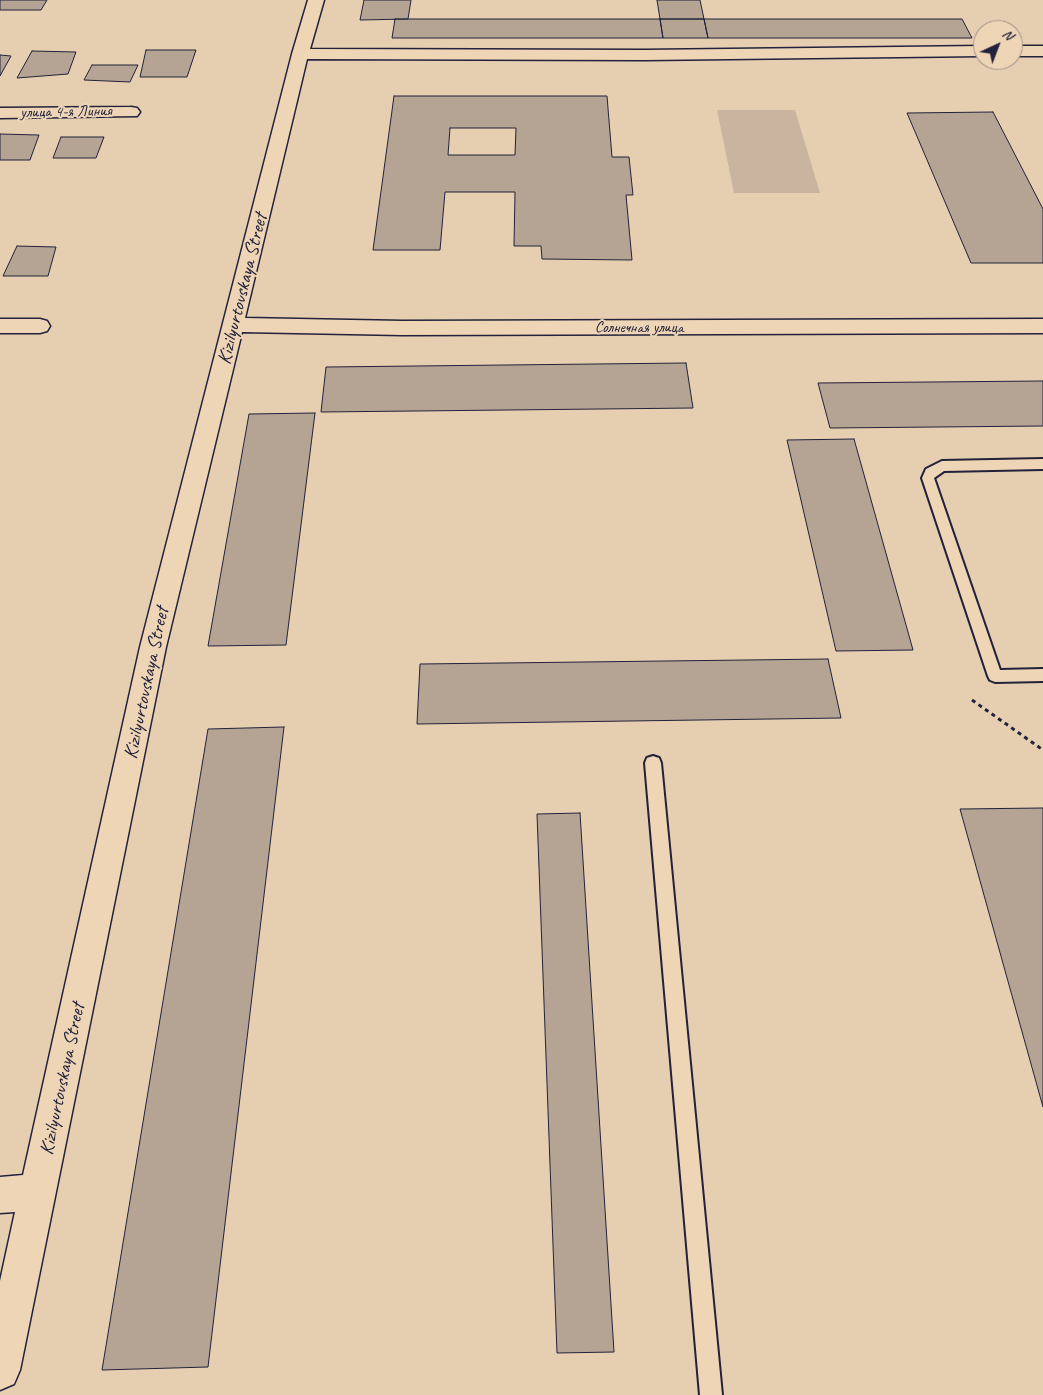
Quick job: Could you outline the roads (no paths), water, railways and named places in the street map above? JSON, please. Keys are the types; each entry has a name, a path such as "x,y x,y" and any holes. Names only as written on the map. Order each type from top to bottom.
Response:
{"street":[{"name":"Kizilyurtovskaya Street","path":"0,1370 153,647 300,54 316,0"},
{"path":"300,54 645,55 973,51"},
{"path":"1023,51 1043,51"},
{"name":"улица 4-я Линия","path":"0,113 131,112"},
{"name":"Солнечная улица","path":"234,325 403,328 1043,326"},
{"path":"0,326 40,326"},
{"path":"0,1195 39,1192"}],"lane":[{"path":"1043,464 942,466 932,472 928,478 994,676 1043,675"},
{"path":"653,763 711,1395"}]}
